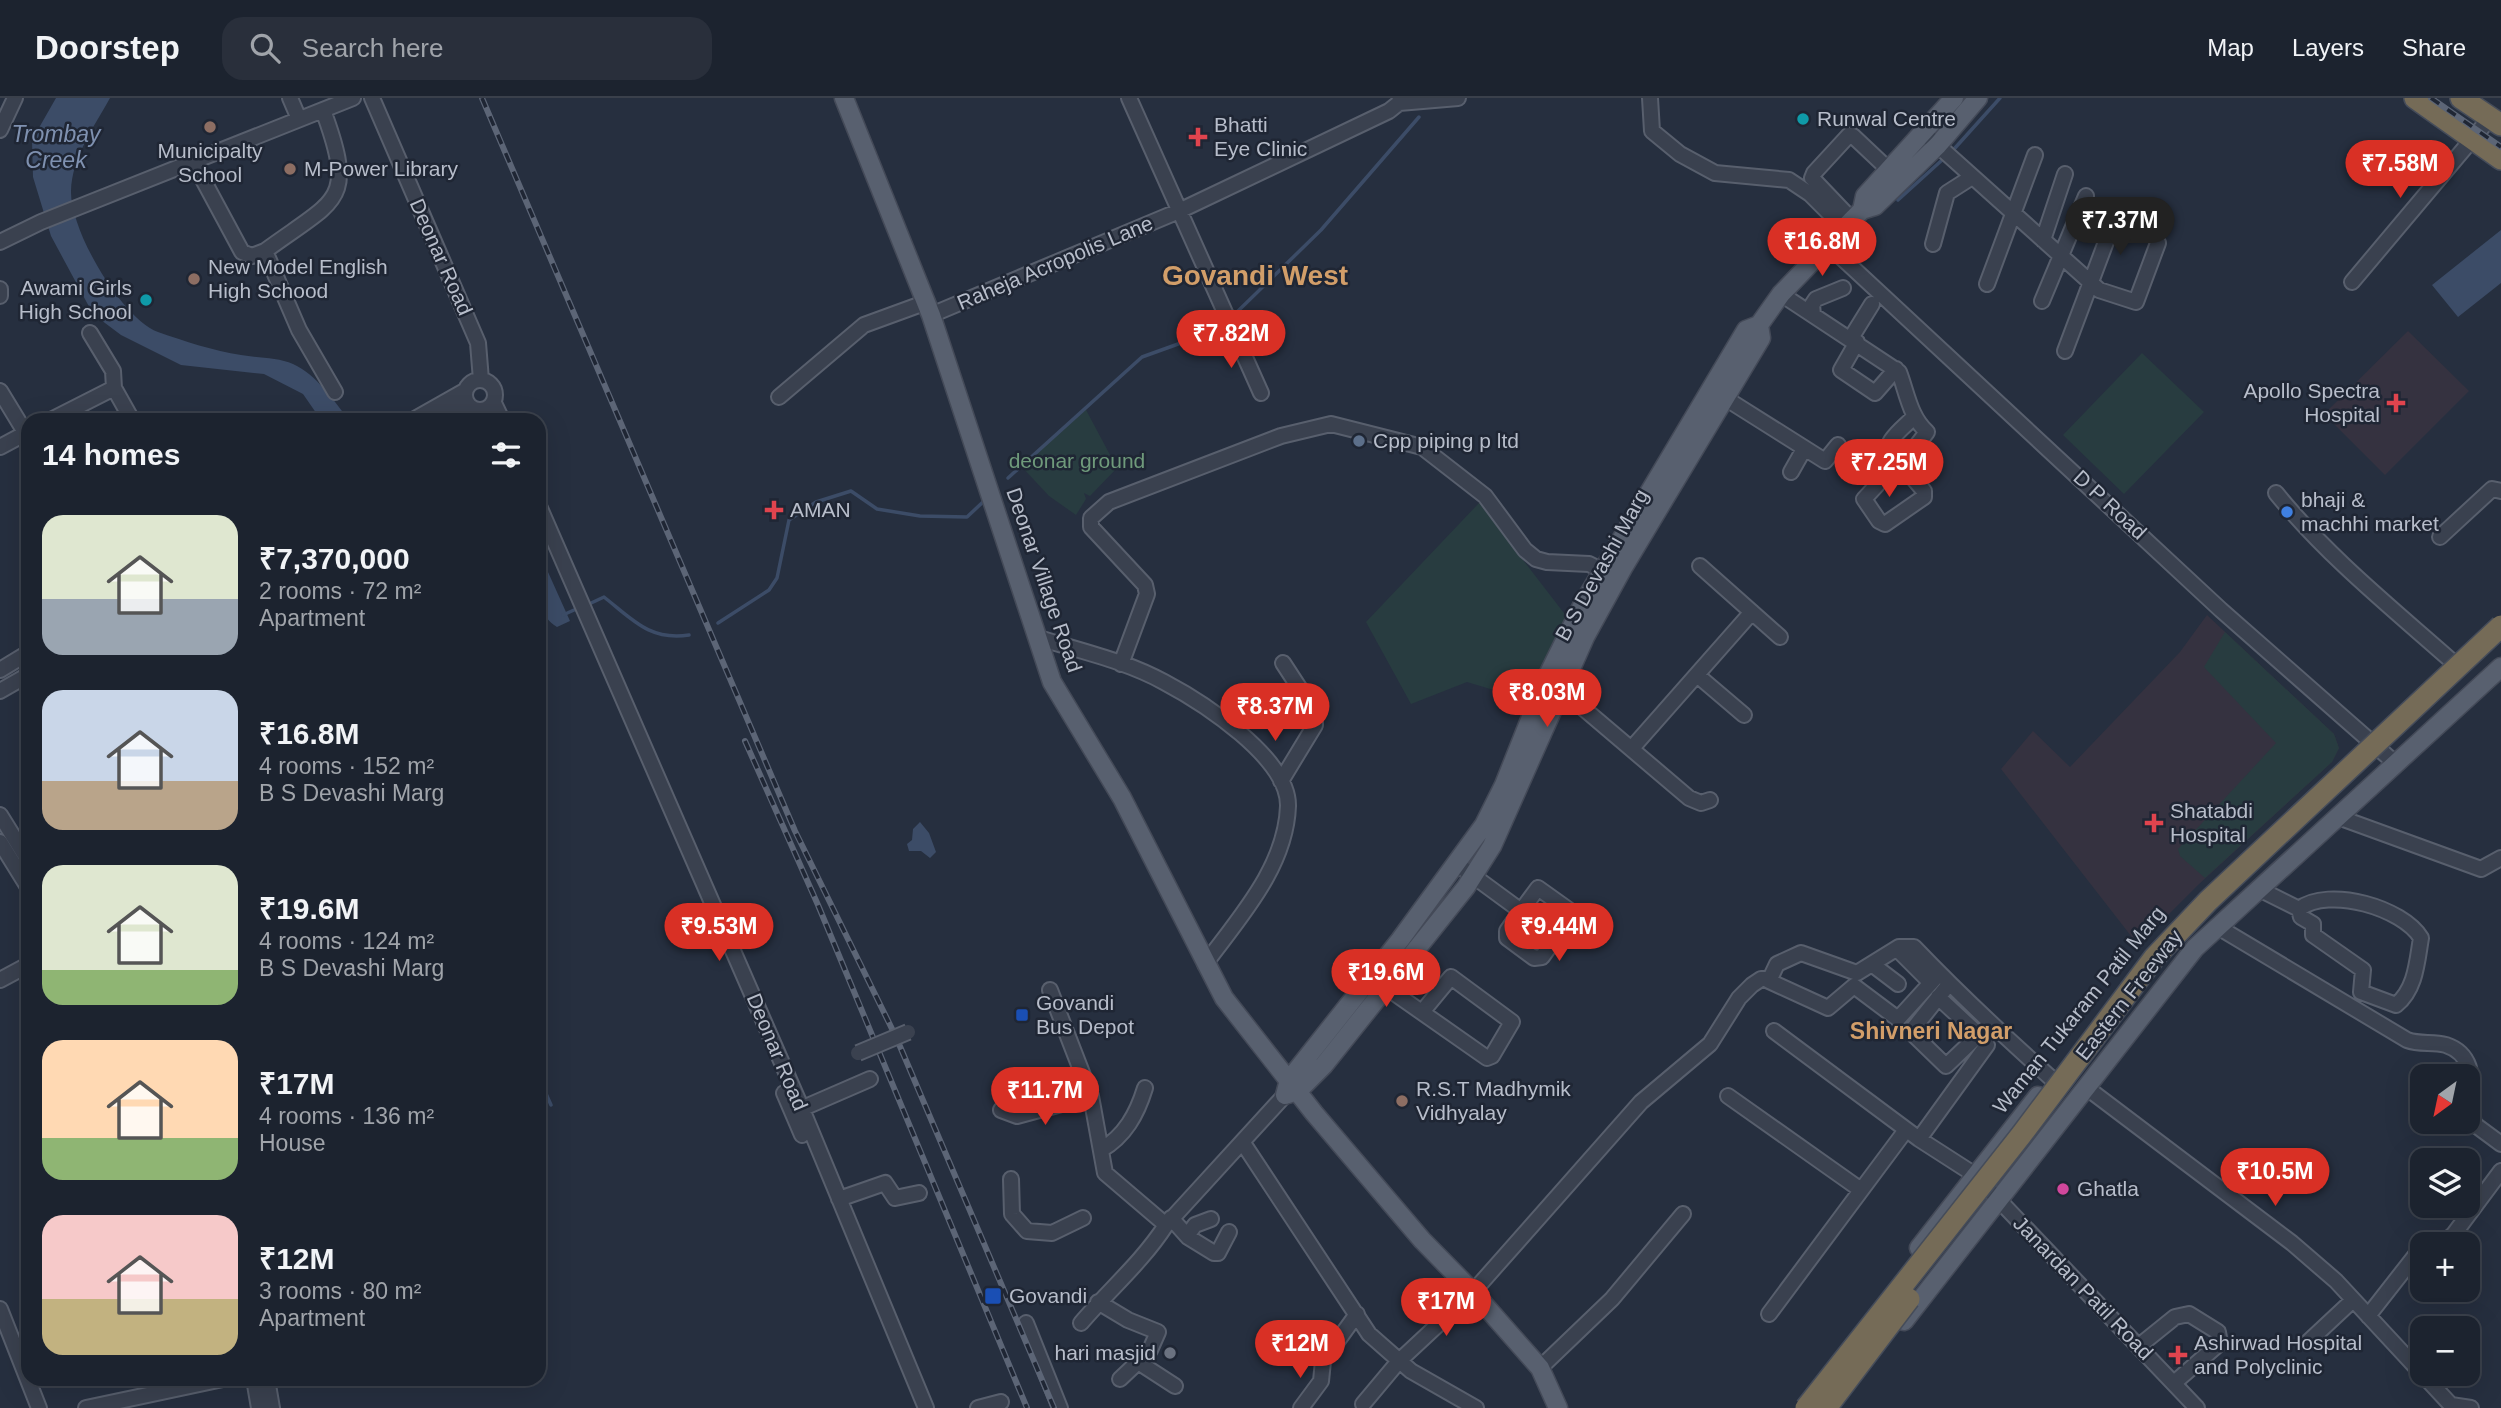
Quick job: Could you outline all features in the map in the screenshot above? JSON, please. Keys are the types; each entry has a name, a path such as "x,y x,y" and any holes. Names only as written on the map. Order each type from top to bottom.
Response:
{"highway":[{"path":"2415,98 2501,159"},
{"path":"2461,98 2496,122"},
{"name":"Eastern Freeway","path":"1806,1408 2022,1134 2154,958 2208,901 2501,624"},
{"name":"Eastern Freeway","path":"1826,1408 2141,993 2190,935 2501,646"}],"main road":[{"name":"Deonar Village Road","path":"844,98 929,309 1052,682 1122,798 1205,964 1242,1023 1291,1088 1422,1240 1473,1292 1539,1368 1558,1408"},
{"name":"B S Devashi Marg","path":"1853,219 1865,196 1954,98"},
{"name":"B S Devashi Marg","path":"1291,1088 1386,988 1473,876 1492,846 1563,690 1610,574 1746,330 1759,324 1781,294 1827,244 1853,219 1875,206 1938,145 1978,98"},
{"name":"B S Devashi Marg","path":"1317,1059 1370,976 1484,825 1504,785 1547,677 1610,574 1725,398 1761,338 1759,324"},
{"name":"Waman Tukaram Patil Marg","path":"1795,1408 1975,1175 2179,920 2501,624"},
{"path":"1837,1408 2195,948 2498,669 2472,648"}],"street":[{"path":"0,131 15,98"},
{"path":"290,98 299,119"},
{"path":"0,242 41,222 353,98"},
{"name":"Deonar Road","path":"372,98 478,344 481,380"},
{"path":"1400,100 1458,98"},
{"path":"1650,98 1652,131 1680,154 1715,173 1789,180 1853,219"},
{"path":"1134,100 1179,211 1261,393"},
{"name":"Raheja Acropolis Lane","path":"779,397 864,325 929,309 1179,211 1389,111 1400,100"},
{"path":"193,160 242,252 252,256 265,251 335,197 341,171 323,110"},
{"path":"2351,282 2474,141 2496,122"},
{"path":"1924,133 2099,290 2136,302 2158,243"},
{"path":"1853,219 1812,178 1814,173 1849,135 1888,169"},
{"path":"1987,284 2015,215 2035,155"},
{"path":"2043,240 2065,174"},
{"path":"1933,244 1947,193 1972,177"},
{"path":"2042,301 2086,196"},
{"path":"2064,351 2115,218"},
{"name":"D P Road","path":"1827,244 2221,610 2396,763"},
{"path":"265,251 299,330 335,392"},
{"path":"1812,315 1812,305 1816,299 1843,288"},
{"path":"0,289 0,296"},
{"path":"1781,294 1896,369 1914,417 1927,432 1902,466 1924,491 1924,496 1885,524 1879,521 1864,499 1877,485 1878,470 1887,462 1885,450 1889,443 1914,417"},
{"path":"1872,304 1841,367 1879,393 1896,369"},
{"path":"90,333 113,371 114,388 128,413"},
{"path":"458,413 479,406 494,388 481,380 472,383 479,406"},
{"path":"75,413 114,388"},
{"path":"0,391 21,424"},
{"path":"1725,398 1825,461 1838,445"},
{"path":"446,413 479,406"},
{"path":"1121,664 1147,594 1145,585 1091,527 1091,518 1109,502 1280,436 1331,424 1422,447 1485,496 1525,550 1536,558 1547,562 1589,564 1610,574"},
{"path":"0,447 21,437"},
{"path":"1791,472 1804,450"},
{"path":"2440,537 2492,489 2501,491"},
{"path":"2276,493 2304,527 2335,558 2455,664"},
{"name":"Deonar Road","path":"546,523 854,1248 926,1408"},
{"name":"Deonar Road","path":"546,544 596,646"},
{"path":"1700,566 1780,637"},
{"path":"1632,748 1752,612"},
{"path":"1039,638 1164,681 1222,718 1263,756 1281,781 1288,804 1281,841 1259,892 1205,964"},
{"path":"0,670 21,657"},
{"path":"1281,781 1315,725 1315,712 1283,663"},
{"path":"1697,675 1744,715"},
{"path":"1547,677 1689,798 1701,803 1710,800"},
{"path":"0,691 21,679"},
{"path":"0,815 21,849"},
{"path":"2337,817 2481,869 2501,858"},
{"path":"0,842 21,876"},
{"path":"1457,864 1521,911"},
{"path":"1538,888 1573,913 1539,959 1507,938 1507,930 1521,911 1538,888"},
{"path":"2261,890 2299,909"},
{"path":"2324,898 2349,898 2416,929 2421,938 2414,978 2403,999 2396,1005 2361,992 2363,970 2313,935 2313,924 2301,918 2299,909 2324,898"},
{"path":"2218,927 2407,1040 2455,1049 2464,1057 2472,1076 2474,1124 2501,1144"},
{"path":"1769,979 1772,985 1828,1008 1833,1007 1855,979 1897,949 1913,947 1944,983 2052,1079"},
{"path":"1769,979 1777,964 1801,953 1855,979 1898,1018 1944,983"},
{"path":"1874,965 1898,984"},
{"path":"0,980 21,969"},
{"path":"1370,976 1487,1058 1492,1056 1512,1022 1451,976 1422,1012"},
{"path":"1363,1404 1399,1361 1451,1308 1473,1292 1642,1102 1710,1044 1739,998 1761,979 1769,979"},
{"path":"1944,983 1942,1000 1913,1028 1913,1034 1946,1066 1983,1040"},
{"path":"1050,990 1091,1096 1105,1173 1187,1236 1218,1253 1229,1232"},
{"path":"1942,1000 1983,1040"},
{"path":"1919,1139 1983,1040 1990,1024"},
{"name":"Janardan Patil Road","path":"1774,1031 1906,1130 1975,1175 2197,1408"},
{"path":"858,1053 908,1032"},
{"path":"797,1111 870,1079"},
{"path":"1101,1150 1116,1140 1128,1125 1145,1087"},
{"name":"B S Devashi Marg","path":"1081,1322 1146,1255 1168,1222 1291,1088"},
{"path":"2087,1088 2292,1243 2353,1300 2450,1407 2471,1408"},
{"path":"1001,1110 1017,1116 1091,1096"},
{"path":"1728,1096 1861,1190"},
{"name":"Deonar Road","path":"797,1111 839,1199 854,1248 915,1408"},
{"path":"1769,1314 1906,1130"},
{"path":"1243,1143 1369,1334 1411,1371 1476,1408"},
{"path":"2455,1232 2501,1171"},
{"path":"1011,1179 1012,1214 1027,1231 1052,1233 1083,1218"},
{"path":"839,1199 885,1183 895,1198 919,1193"},
{"path":"1183,1205 1207,1221 1192,1227 1187,1236"},
{"path":"1539,1368 1612,1299 1683,1214"},
{"path":"2368,1316 2410,1264"},
{"path":"2307,1343 2353,1300"},
{"path":"1098,1302 1128,1320 1158,1332 1150,1350 1120,1379"},
{"path":"0,1308 21,1363"},
{"path":"1301,1408 1321,1381 1322,1361 1357,1314"},
{"path":"2139,1346 2175,1317 2189,1314 2218,1332 2220,1343 2174,1383"},
{"path":"1026,1323 1060,1408"},
{"path":"1138,1362 1175,1386"},
{"path":"30,1386 38,1408"},
{"path":"86,1408 190,1386"},
{"path":"255,1386 259,1408"},
{"path":"268,1386 272,1408"},
{"path":"978,1408 1001,1402"}],"shaded area":[{"name":"Apollo Spectra Hospital","path":"2408,331 2469,391 2385,475 2324,414"},
{"name":"Shatabdi Hospital","path":"2207,615 2334,734 2339,748 2332,762 2198,885 2138,945 2001,769 2033,731 2070,767 2180,652"}],"green space":[{"path":"2142,353 2204,412 2124,494 2063,435"},
{"name":"deonar ground","path":"1085,408 1117,468 1090,496 1084,493 1086,499 1076,515 1049,496 1021,466"},
{"path":"1479,503 1567,617 1540,704 1467,682 1411,704 1366,622"},
{"path":"2225,632 2334,734 2339,748 2332,762 2205,878 2180,856 2178,849 2276,743 2204,667"}],"water":[{"name":"Trombay Creek","path":"56,98 110,98 80,154 72,178 71,191 79,228 100,271 114,292 144,324 158,332 220,351 293,364 317,381 344,413 316,413 303,394 264,374 181,365 121,335 93,314 51,236 33,177 32,140"},
{"path":"2501,230 2501,283 2458,317 2432,285"},
{"path":"546,568 570,621 557,627 546,616"},
{"path":"920,822 929,833 936,852 930,858 921,851 909,851 907,844 912,840 913,829"}],"waterway":[{"path":"1955,148 2000,98"},
{"path":"1237,312 1321,230 1419,117"},
{"path":"1898,200 1941,161"},
{"path":"1008,478 1142,357 1217,330"},
{"path":"718,623 769,590 777,578 789,520 816,502 851,491 877,509 920,516 967,517 984,501"},
{"path":"589,604 604,597 633,621 653,632 663,635 689,635"},
{"path":"563,615 574,610"},
{"path":"546,1094 551,1105"}],"railway":[{"path":"482,98 795,831 896,1037 1054,1408"},
{"path":"2431,98 2501,147"},
{"path":"745,741 818,905 1027,1408"}],"place":[{"name":"Runwal Centre","path":"1803,119"},
{"name":"Municipalty School","path":"210,127"},
{"name":"Bhatti Eye Clinic","path":"1198,137"},
{"name":"M-Power Library","path":"290,169"},
{"name":"New Model English High Schood","path":"194,279"},
{"name":"Awami Girls High School","path":"146,300"},
{"name":"Apollo Spectra Hospital","path":"2396,403"},
{"name":"Cpp piping p ltd","path":"1359,441"},
{"name":"AMAN","path":"774,510"},
{"name":"bhaji & machhi market","path":"2287,512"},
{"name":"Shatabdi Hospital","path":"2154,823"},
{"name":"Govandi Bus Depot","path":"1022,1015"},
{"name":"R.S.T Madhymik Vidhyalay","path":"1402,1101"},
{"name":"Ghatla","path":"2063,1189"},
{"name":"Govandi","path":"993,1296"},
{"name":"hari masjid","path":"1170,1353"},
{"name":"Ashirwad Hospital and Polyclinic","path":"2178,1355"}],"district":[{"name":"Govandi West","path":"1255,275"},
{"name":"Shivneri Nagar","path":"1931,1031"}]}
